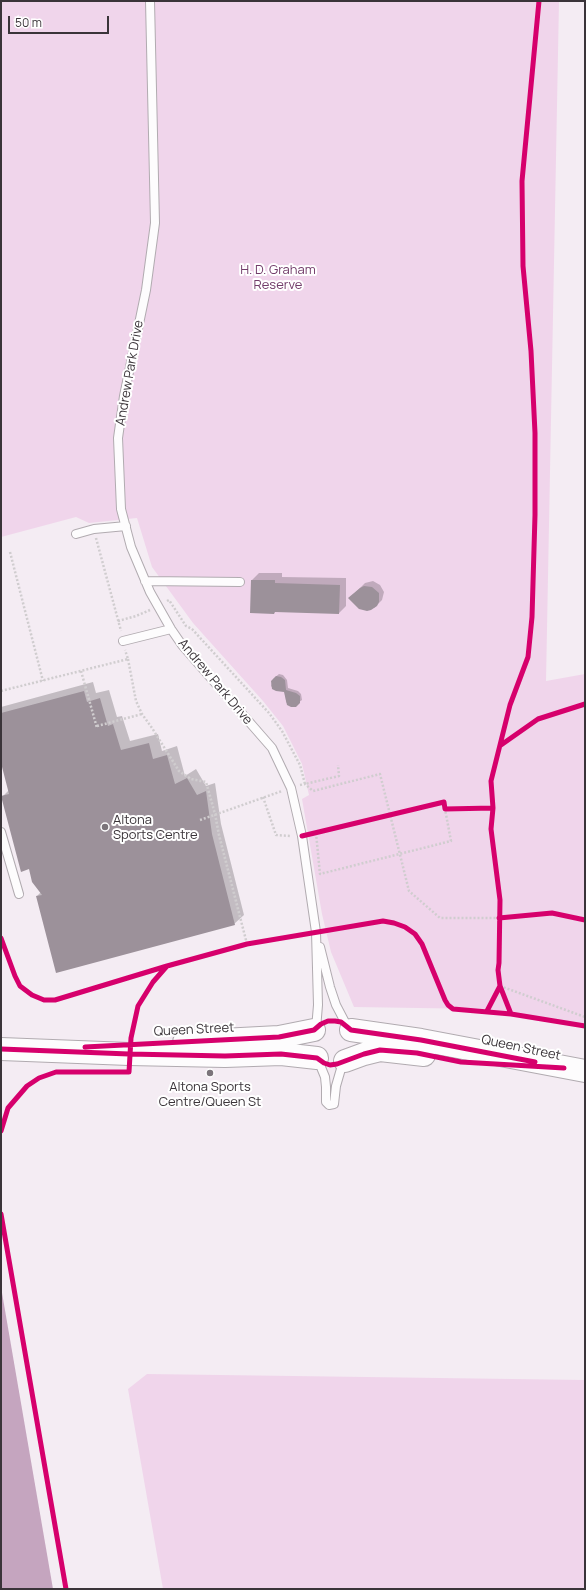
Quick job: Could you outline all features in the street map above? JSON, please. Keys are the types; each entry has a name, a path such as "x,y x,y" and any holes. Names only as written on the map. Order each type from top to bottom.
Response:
{"main road":[{"path":"328,1021 335,1021 349,1028 354,1036 354,1050 344,1062 330,1065 318,1059 313,1052 311,1044 311,1037 315,1029 328,1021"},
{"name":"Queen Street","path":"349,1028 421,1040 575,1070"},
{"name":"Queen Street","path":"26,1050 279,1037 315,1029"},
{"name":"Queen Street","path":"1,1049 225,1056 281,1054 318,1059"},
{"name":"Queen Street","path":"344,1062 364,1054 380,1050 416,1053 461,1062 575,1070"}],"lane":[{"name":"Andrew Park Drive","path":"150,1 155,223 152,256 124,396 118,438 121,509 131,547 145,581 171,629 182,645 272,748 291,788 302,836 316,932 330,988 336,1005 349,1028"},
{"path":"76,534 126,526"},
{"path":"145,581 240,582"},
{"path":"123,641 171,629"},
{"path":"1,832 19,894"},
{"name":"Andrew Park Drive","path":"315,1029 318,1005 316,932"},
{"path":"318,1059 325,1077 326,1102 329,1105 334,1104 336,1086 344,1062"}],"path":[{"path":"94,530 128,659 136,701 142,714 179,771 191,779 206,782 247,944"},
{"path":"10,552 43,681"},
{"path":"118,621 136,616 169,600 186,626 192,629 282,731 300,765 305,784 313,791 380,774 409,891 440,918 507,918"},
{"path":"1,691 128,659"},
{"path":"81,671 97,727 142,714"},
{"path":"200,820 291,788 339,776 338,765"},
{"path":"264,797 276,835 302,836 323,832"},
{"path":"316,834 320,874 451,841 444,802"},
{"path":"445,809 452,809"},
{"path":"383,817 398,813"},
{"path":"499,912 499,926"},
{"path":"240,946 255,942"},
{"path":"497,992 500,983"},
{"path":"500,983 503,993"},
{"path":"500,983 585,1017"}],"green space":[{"name":"H. D. Graham Reserve","path":"1,1 559,1 546,681 585,674 585,1024 482,1009 354,1007 331,952 322,914 302,799 309,795 302,764 283,726 263,701 193,623 152,567 137,518 89,523 76,517 1,537"},
{"path":"147,1374 585,1380 585,1589 163,1589 128,1389"}],"shaded area":[{"path":"1,1287 53,1589 1,1589"}],"building":[{"path":"251,580 275,580 275,583 340,585 339,614 275,612 274,614 250,613"},
{"path":"364,586 372,587 379,593 379,602 377,606 367,611 359,609 348,598"},
{"path":"276,676 285,680 286,690 300,696 300,703 296,707 287,705 284,692 272,689 271,681"},
{"name":"Altona Sports Centre","path":"84,691 87,702 100,698 108,726 113,724 121,750 149,743 153,759 167,755 175,784 187,778 197,795 206,791 212,834 235,925 56,973 36,896 42,895 32,882 29,869 21,872 1,796 9,794 1,763 1,713"}],"cycle path":[{"path":"500,986 498,970 500,900 491,829 493,808 491,781 510,705 528,657 532,617 535,515 535,433 531,351 523,266 522,181 539,1"},
{"path":"501,745 538,719 585,704"},
{"path":"302,836 444,802 445,809 493,808"},
{"path":"499,918 552,913 585,920"},
{"path":"1,1131 8,1108 27,1086 39,1078 56,1072 129,1072 131,1038 138,1006 153,982 167,966 247,944 383,921 394,923 405,927 415,934 422,944 445,1000 453,1009 511,1014 585,1026"},
{"path":"1,938 20,986 32,995 44,1000 55,1000 167,966"},
{"path":"487,1011 500,986 511,1014"},
{"path":"85,1047 279,1037 314,1030 321,1024 328,1021 335,1021 341,1022 351,1030 421,1040 535,1062"},
{"path":"1,1049 225,1056 281,1054 317,1058 330,1065 380,1050 417,1053 461,1062 564,1068"},
{"path":"1,1214 66,1589"}],"place":[{"name":"Altona Sports Centre","path":"105,827"},
{"name":"Altona Sports Centre/Queen St","path":"210,1073"}]}
